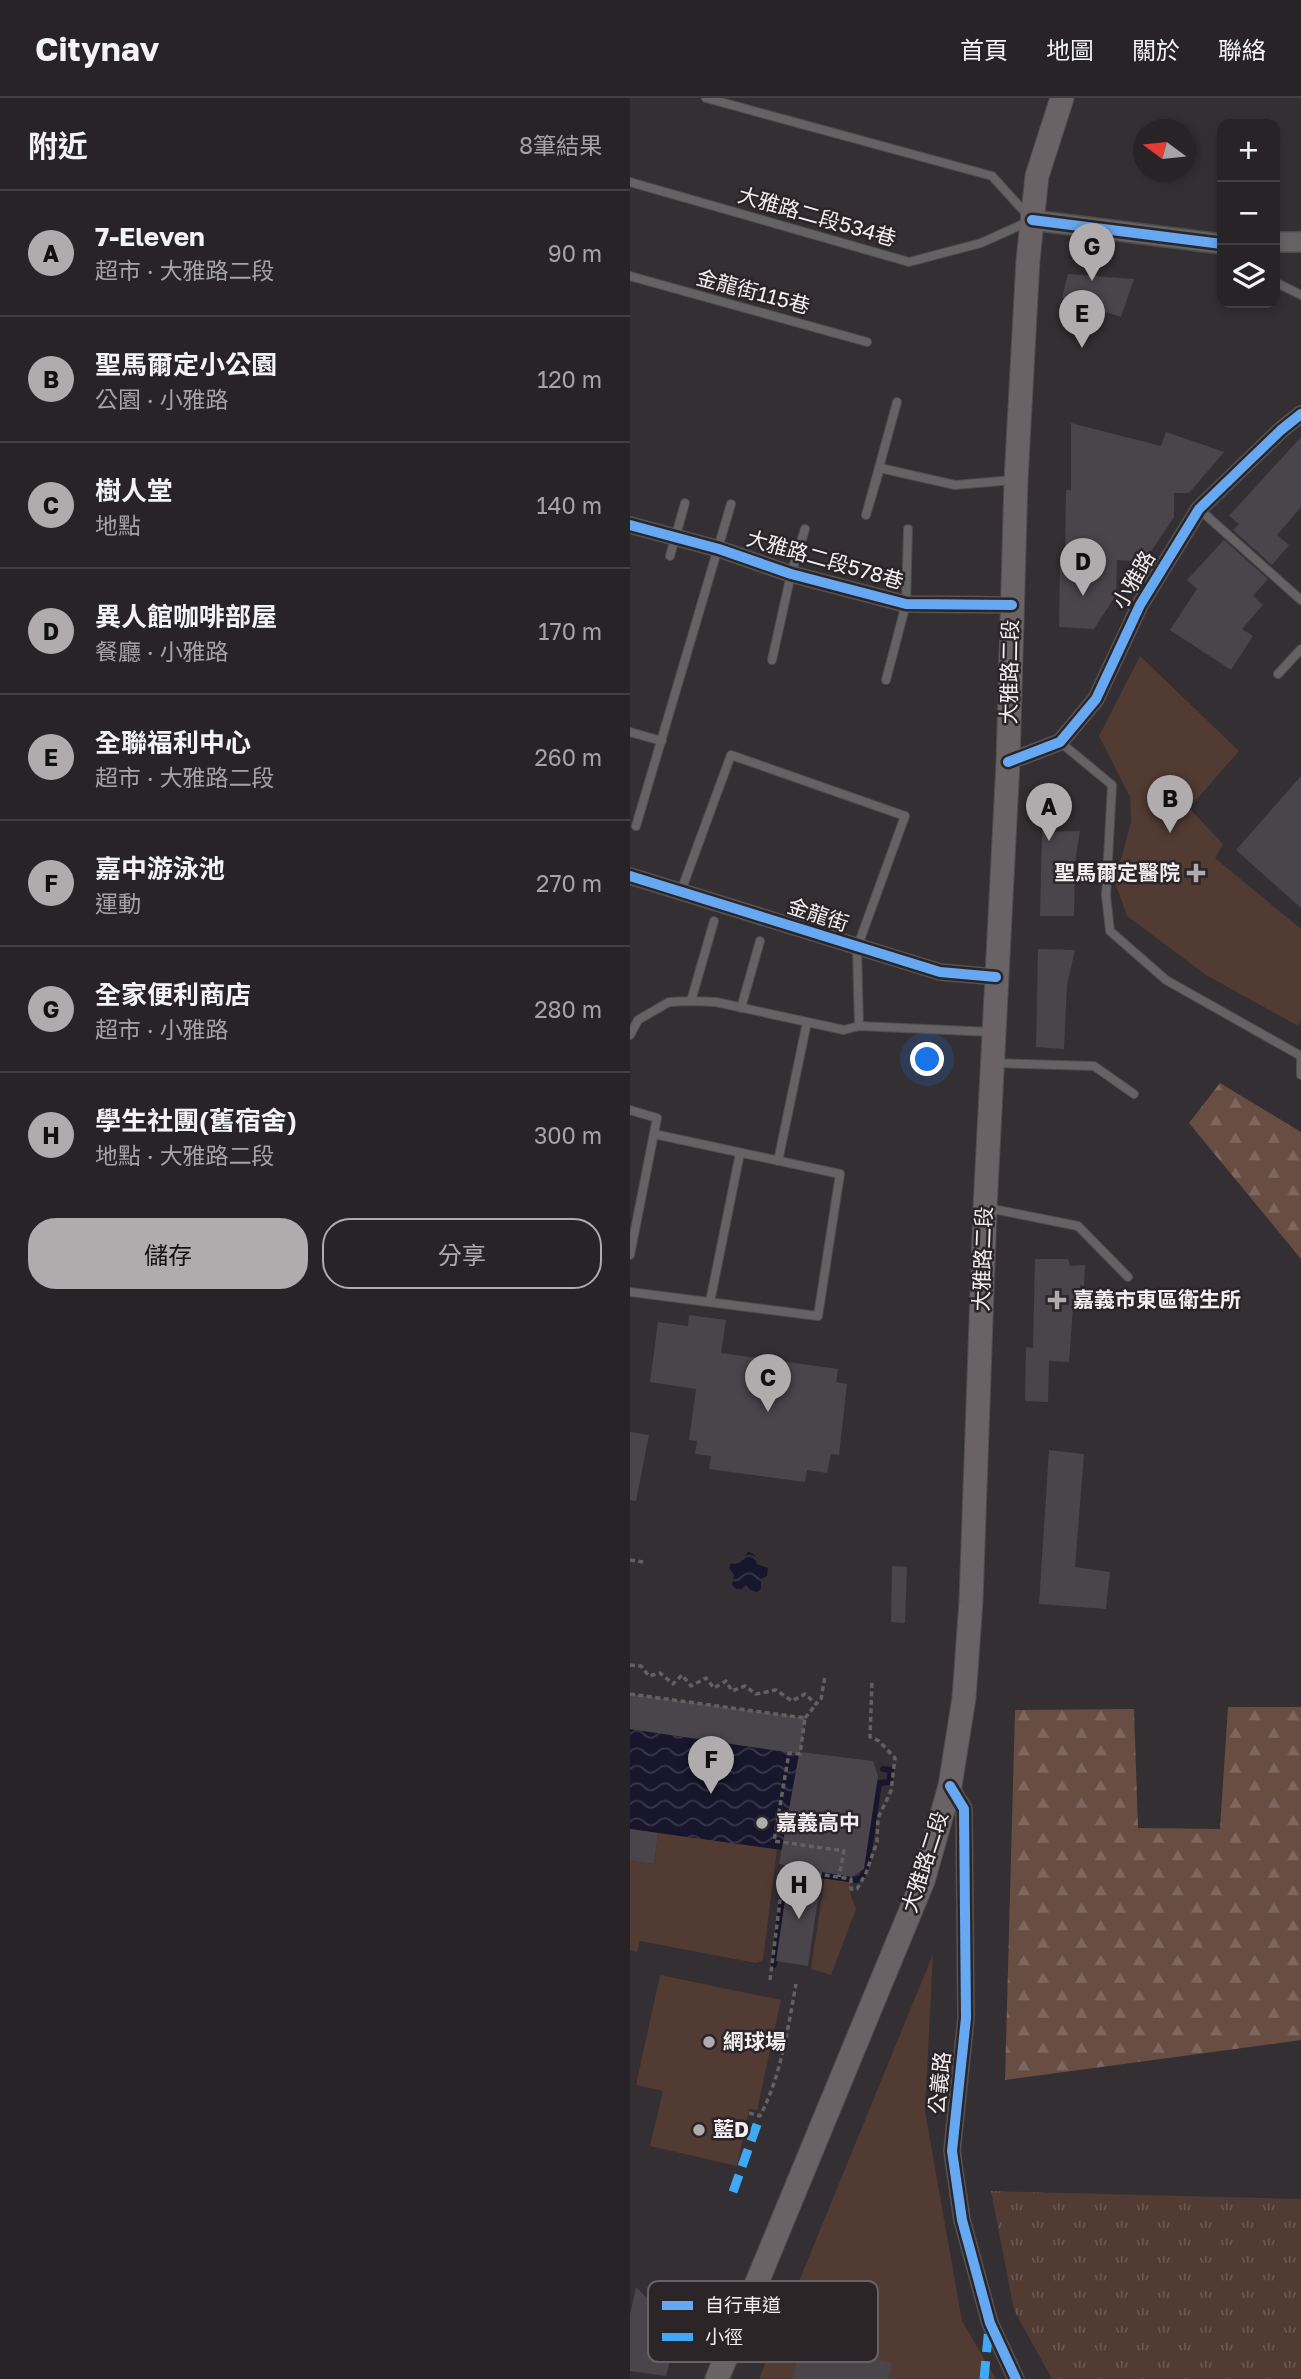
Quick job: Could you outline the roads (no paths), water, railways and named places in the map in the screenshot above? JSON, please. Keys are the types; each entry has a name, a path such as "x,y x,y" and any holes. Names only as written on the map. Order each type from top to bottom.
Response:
{"main road":[{"name":"大雅路二段","path":"758,2281 923,1881 950,1786 964,1698 971,1601 985,1208 1008,762 1016,480 1037,176 1062,98"},
{"name":"大雅路二段","path":"717,2379 724,2362"}],"street":[{"path":"1032,220 1217,247"},
{"path":"1280,243 1301,243"},
{"name":"小雅路","path":"1008,762 1060,742 1096,699 1140,605 1199,509 1301,414"},
{"name":"大雅路二段578巷","path":"630,525 719,549 791,574 906,604 1012,606"},
{"name":"金龍街","path":"630,876 940,972 996,977"},
{"name":"公義路","path":"950,1786 964,1809 966,2018 952,2151 962,2220 990,2323 1016,2379"}],"lane":[{"path":"706,98 992,176 1032,220"},
{"name":"大雅路二段534巷","path":"630,182 909,262 981,243 1032,220"},
{"name":"金龍街115巷","path":"630,276 867,342"},
{"path":"1280,284 1301,295"},
{"path":"897,402 866,515 880,468 956,485 1016,480"},
{"path":"670,556 685,503"},
{"path":"719,549 731,504"},
{"path":"1199,509 1301,600"},
{"path":"772,660 791,574 805,529"},
{"name":"大雅路二段578巷","path":"886,680 906,604 908,530"},
{"name":"大雅路二段578巷","path":"636,826 719,549"},
{"path":"1278,674 1301,649"},
{"path":"630,732 662,741"},
{"path":"1060,742 1112,785 1106,895 1110,931 1166,980 1301,1056 1301,1075"},
{"path":"681,891 731,755 905,816 857,948 859,1026"},
{"path":"691,1001 714,921"},
{"path":"741,1008 760,941"},
{"path":"630,1035 638,1020 669,1002 691,1001 716,1002 844,1030 859,1026 994,1032"},
{"path":"778,1161 807,1022"},
{"path":"993,1063 1094,1066 1134,1094"},
{"path":"630,1110 657,1118 630,1255"},
{"path":"630,1292 818,1316 840,1174 654,1134"},
{"path":"710,1303 740,1153"},
{"path":"985,1208 1078,1226 1128,1277"}],"water":[{"path":"748,1552 754,1554 757,1564 768,1568 767,1576 761,1579 761,1589 757,1592 746,1585 742,1589 736,1589 732,1585 734,1575 729,1568 731,1563 741,1561"},
{"path":"630,1729 800,1754 782,1850 630,1829"}],"waterway":[{"path":"814,1874 856,1880 862,1877 867,1864 879,1783 889,1782 891,1770 883,1769"},
{"path":"774,1965 786,1869 796,1871"}],"place":[{"name":"全家便利商店","path":"1092,281"},
{"name":"全聯福利中心","path":"1082,348"},
{"name":"異人館咖啡部屋","path":"1083,596"},
{"name":"聖馬爾定小公園","path":"1170,833"},
{"name":"7-Eleven","path":"1049,841"},
{"name":"聖馬爾定醫院","path":"1196,873"},
{"name":"嘉義市東區衛生所","path":"1057,1300"},
{"name":"樹人堂","path":"768,1412"},
{"name":"嘉中游泳池","path":"711,1794"},
{"name":"嘉義高中","path":"762,1823"},
{"name":"學生社團(舊宿舍)","path":"799,1919"},
{"name":"網球場","path":"709,2042"},
{"name":"藍D","path":"699,2130"}]}
